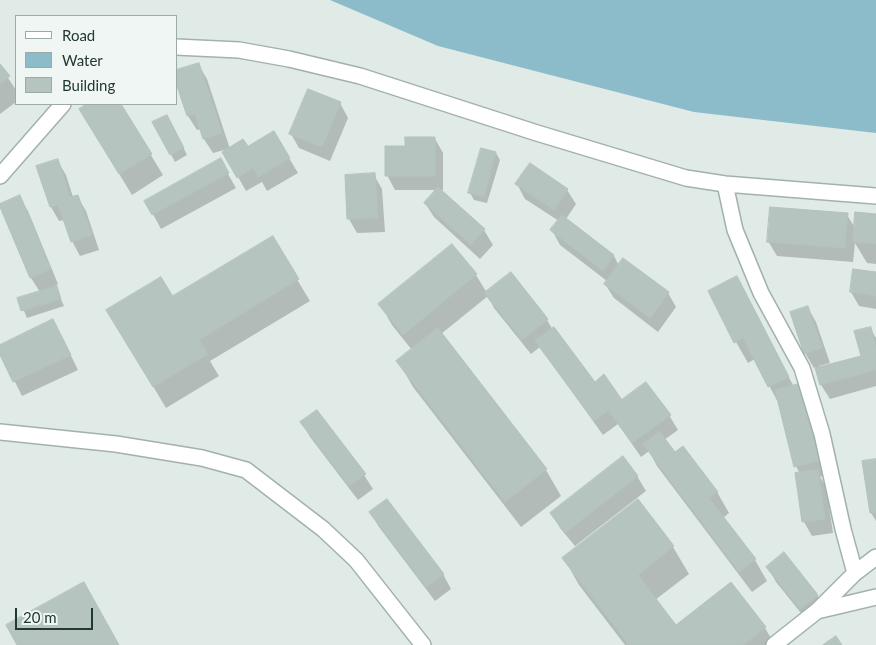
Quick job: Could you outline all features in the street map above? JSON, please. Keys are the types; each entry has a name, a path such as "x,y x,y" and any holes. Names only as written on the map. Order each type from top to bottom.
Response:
{"street":[{"path":"178,47 239,50 289,59 360,76 537,133 686,178 725,184 876,196"},
{"path":"0,176 62,105"},
{"path":"725,184 735,230 761,293 802,368 822,434 843,529 855,573"},
{"path":"0,432 141,448 202,458 246,470 323,529 356,560 423,645"},
{"path":"774,645 818,611 855,573 876,557"},
{"path":"818,611 876,597"}],"water":[{"path":"330,0 876,0 876,133 694,112 438,46"}],"building":[{"path":"199,63 222,133 203,139 195,114 187,116 178,89 178,69"},
{"path":"0,64 10,76 0,84"},
{"path":"308,89 341,102 322,147 289,134"},
{"path":"85,105 122,105 152,154 119,174 79,109"},
{"path":"167,115 184,148 170,155 152,122"},
{"path":"274,131 290,158 258,177 253,168 237,178 222,152 243,139 248,146"},
{"path":"405,137 435,137 435,176 385,176 385,146 405,146"},
{"path":"481,148 496,152 484,197 468,193"},
{"path":"221,158 229,173 152,215 144,201"},
{"path":"58,159 70,197 78,195 92,235 71,242 58,205 50,207 36,166"},
{"path":"530,163 568,189 554,210 515,184"},
{"path":"375,173 378,218 347,219 345,175"},
{"path":"438,187 485,229 471,245 424,203"},
{"path":"20,195 51,269 30,278 0,207 0,204"},
{"path":"770,207 848,213 845,248 767,242"},
{"path":"855,212 876,214 876,244 853,242"},
{"path":"562,215 614,255 603,271 550,230"},
{"path":"273,236 299,279 199,340 173,296"},
{"path":"452,244 477,274 403,335 378,304"},
{"path":"623,258 669,292 650,318 604,284"},
{"path":"853,269 876,272 876,296 850,292"},
{"path":"511,272 548,319 522,340 484,293"},
{"path":"737,276 789,377 768,387 743,338 734,343 708,291"},
{"path":"161,277 208,354 153,387 106,310"},
{"path":"57,286 61,299 21,311 17,298"},
{"path":"808,306 822,348 804,354 790,312"},
{"path":"53,319 71,355 13,382 0,355 0,345"},
{"path":"554,327 595,382 604,374 622,400 594,421 535,341"},
{"path":"871,327 876,347 876,370 820,385 815,368 861,356 854,331"},
{"path":"438,328 547,469 505,502 396,361"},
{"path":"646,382 671,415 632,443 608,410"},
{"path":"799,384 819,461 794,467 775,390"},
{"path":"317,410 366,474 349,486 300,422"},
{"path":"660,432 675,452 683,446 718,492 709,498 756,559 739,572 643,444"},
{"path":"623,456 638,476 565,533 550,513"},
{"path":"876,459 876,512 870,513 862,461"},
{"path":"818,470 825,519 802,522 795,473"},
{"path":"387,499 444,574 426,587 369,512"},
{"path":"638,499 674,546 638,575 676,625 731,582 766,627 743,645 629,645 562,558"},
{"path":"784,552 818,595 800,609 766,567"},
{"path":"84,582 119,645 17,645 6,625"},
{"path":"836,636 842,645 823,645"}]}
